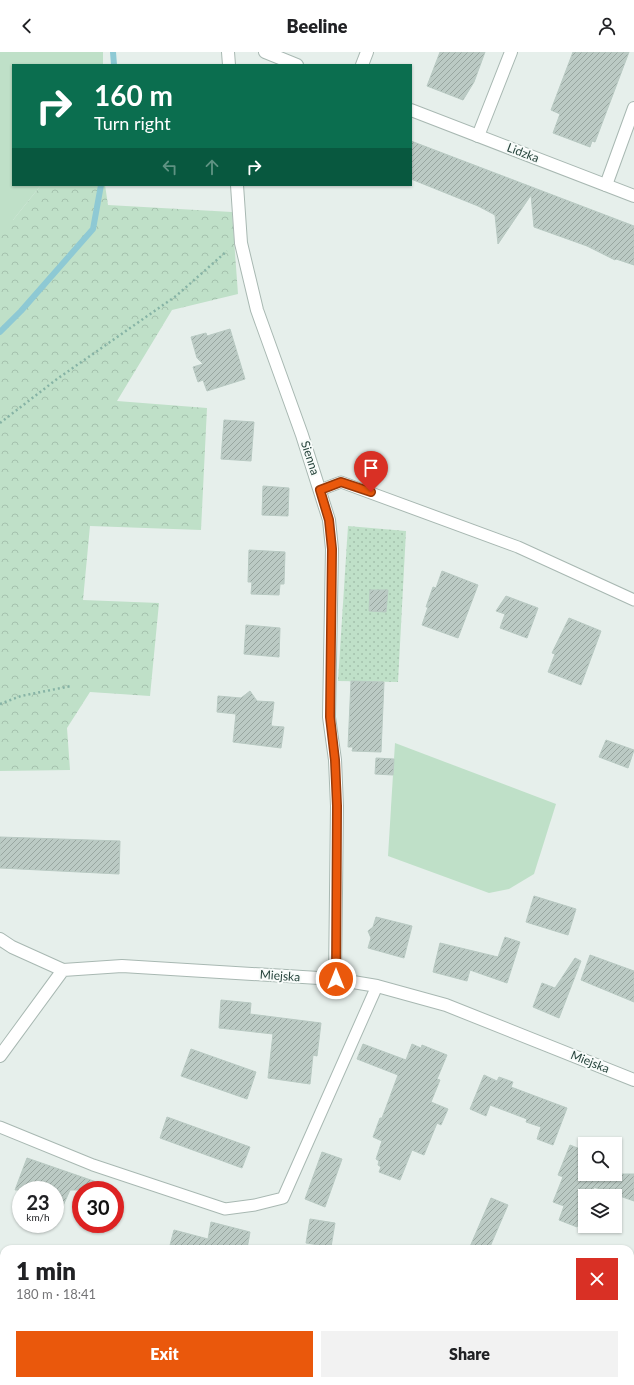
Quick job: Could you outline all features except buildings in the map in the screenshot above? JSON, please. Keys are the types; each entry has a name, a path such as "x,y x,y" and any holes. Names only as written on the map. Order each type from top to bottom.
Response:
{"street":[{"path":"228,52 229,64"},
{"path":"265,52 295,64"},
{"path":"362,64 367,52"},
{"path":"478,136 511,52"},
{"path":"606,185 634,108"},
{"name":"Lidzka","path":"412,110 634,196"},
{"name":"Sienna","path":"237,186 241,243 257,310 320,490 329,520 332,549 330,717 335,760 337,806 336,979"},
{"path":"0,939 12,947 63,970 0,1056"},
{"name":"Miejska","path":"63,970 122,966 336,979 377,986 446,1006 634,1080"}],"lane":[{"path":"320,490 341,482 518,547 634,600"},
{"path":"0,1127 93,1165 225,1209 255,1205 282,1198 377,986"}],"path":[{"path":"0,423 57,379 176,296 222,254 241,243"},
{"path":"0,704 20,696 71,686"}],"green space":[{"path":"0,52 103,52 103,64 12,64 12,186 40,186 13,220 0,220"},
{"path":"40,186 105,186 108,205 232,212 238,294 172,310 117,401 207,408 201,530 90,526 83,600 159,603 150,696 90,692 67,728 70,770 0,771 0,220 13,220"},
{"path":"348,526 406,531 398,682 338,681"},
{"path":"395,743 556,804 534,874 509,889 489,893 388,856"}],"waterway":[{"path":"113,52 114,64"},
{"path":"0,332 21,311 93,229 101,186"}],"route":[{"path":"336,979 337,806 335,760 330,717 332,549 329,520 320,490 341,482 371,492"}]}
